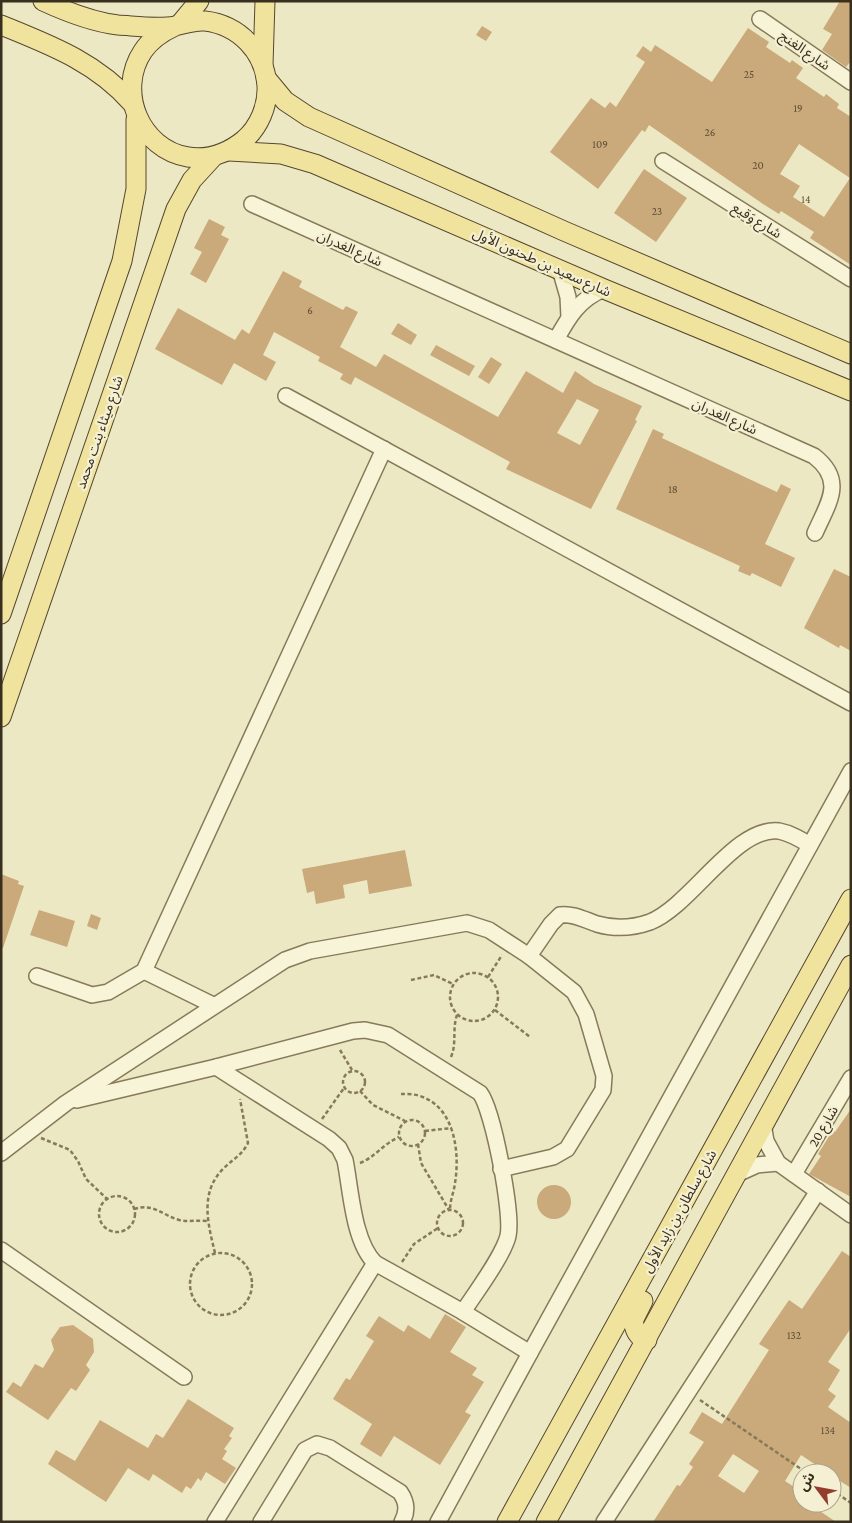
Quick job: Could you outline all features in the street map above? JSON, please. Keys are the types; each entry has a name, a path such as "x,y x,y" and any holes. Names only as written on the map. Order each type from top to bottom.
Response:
{"main road":[{"path":"43,1 98,21 132,26 178,25 203,21 225,26 235,31 252,46 265,72 285,101 309,117 564,231 851,354"},
{"path":"1,614 122,261 136,189 138,139 132,76 140,57 152,40 178,25 199,1"},
{"path":"1,25 60,49 89,65 119,88 151,138 167,150 187,156 221,153 246,138 260,120 266,100 265,1"},
{"name":"شارع سعيد بن طحنون الأول","path":"221,153 281,154 315,164 604,289 851,391"},
{"name":"شارع ميثاء بنت محمد","path":"1,717 176,209 192,180 221,153"},
{"name":"شارع سلطان بن زايد الأول","path":"507,1522 851,899"},
{"path":"546,1522 851,965"},
{"path":"646,1340 635,1331 633,1321 666,1259 681,1208"}],"street":[{"name":"شارع الغنج","path":"760,19 851,82"},
{"name":"شارع وَقيع","path":"663,161 851,279"},
{"name":"شارع الغدران","path":"252,204 814,456 831,473 833,488 832,495 815,533"},
{"path":"560,270 568,297 569,317"},
{"path":"556,340 569,317 581,303 604,289"},
{"path":"286,396 851,703"},
{"path":"37,976 92,995 108,992 144,972 384,449"},
{"path":"438,1522 851,771"},
{"path":"529,956 550,924 560,915 570,915 598,924 624,927 638,925 661,916 691,892 740,844 754,835 777,831 793,835 810,845"},
{"path":"1,1153 66,1103 213,1005 285,960 310,951 467,923 482,926 529,956 568,986 579,999 586,1014 604,1083 600,1096 563,1153 501,1169"},
{"path":"144,972 213,1005"},
{"path":"66,1103 216,1067 353,1031 377,1031 388,1035 474,1089 484,1099 501,1169 509,1222 508,1235 504,1247 463,1312"},
{"path":"216,1067 314,1130 338,1148 346,1167 361,1240 366,1253 375,1263 463,1312 530,1353"},
{"name":"شارع 20","path":"794,1174 851,1078"},
{"path":"764,1124 766,1141 778,1163 851,1215"},
{"path":"737,1174 756,1164 778,1163"},
{"path":"604,1522 818,1191"},
{"path":"1,1250 184,1377"},
{"path":"215,1522 375,1263"},
{"path":"261,1522 305,1450 317,1444 330,1448 400,1492 406,1504 406,1511 402,1522"}],"path":[{"path":"488,977 509,943"},
{"path":"469,973 488,977 498,992 495,1010 486,1019 474,1022 457,1015 450,1000 453,984 469,973"},
{"path":"411,980 434,975 453,984"},
{"path":"495,1010 530,1037"},
{"path":"444,1070 454,1049 454,1024 457,1015"},
{"path":"332,1036 352,1070 360,1072 365,1080 365,1084 360,1091 351,1093 344,1088"},
{"path":"314,1130 344,1088 344,1075 352,1070"},
{"path":"215,1253 207,1221 209,1195 214,1180 224,1168 241,1155 248,1143 247,1128 240,1105 241,1096 246,1086"},
{"path":"360,1091 373,1105 405,1121 416,1119 420,1122 425,1131 422,1141 418,1144 409,1146 401,1141 399,1128 405,1121"},
{"path":"401,1094 422,1096 438,1108 452,1128 457,1164 450,1210"},
{"path":"425,1131 452,1128"},
{"path":"30,1130 50,1143 70,1150 78,1161 86,1179 108,1199"},
{"path":"346,1167 370,1158 382,1146 399,1137"},
{"path":"418,1144 421,1163 450,1210 459,1214 462,1218 462,1227 459,1232 450,1236 441,1232 438,1228 438,1218 440,1214 450,1210"},
{"path":"121,1197 130,1201 134,1209 135,1215 126,1230 114,1232 100,1221 100,1209 108,1199 121,1197"},
{"path":"134,1209 143,1206 155,1208 177,1220 207,1221"},
{"path":"395,1274 414,1244 438,1228"},
{"path":"215,1253 233,1254 247,1266 254,1282 249,1300 236,1313 218,1316 202,1310 191,1295 190,1277 199,1262 215,1253"},
{"path":"689,1392 792,1463"}],"building":[{"path":"840,1 851,1 851,61 846,67 822,50 832,34 823,29"},
{"path":"482,26 492,32 486,41 476,35"},
{"path":"748,28 769,42 766,47 790,63 792,60 803,68 796,78 824,97 826,94 839,104 837,108 851,117 851,265 810,238 814,232 781,211 779,214 763,204 649,125 645,132 642,130 598,189 550,152 591,98 605,108 610,102 616,107 645,62 636,56 643,46 651,52 655,45 712,82","holes":["799,144 850,178 824,217 793,197 800,186 780,174"]},
{"path":"644,169 687,198 656,242 614,213"},
{"path":"209,219 225,227 221,235 229,239 206,283 190,274 202,252 194,248"},
{"path":"283,271 302,281 299,287 343,310 346,306 358,312 340,347 376,367 384,354 498,417 526,371 563,393 575,371 594,384 642,406 635,420 637,421 591,509 506,469 510,462 355,377 351,385 340,379 343,374 318,361 320,357 274,332 263,355 276,362 266,381 234,363 222,385 155,349 178,308 235,340 242,329 249,334","holes":["577,399 599,410 580,445 557,433"]},
{"path":"398,323 417,335 411,345 391,334"},
{"path":"436,345 475,366 469,376 430,355"},
{"path":"491,357 502,364 489,384 478,377"},
{"path":"653,429 664,434 662,438 777,492 781,484 791,489 765,544 795,558 781,587 752,573 750,576 738,571 740,566 616,509"},
{"path":"834,569 851,577 851,651 840,645 839,648 804,628"},
{"path":"405,850 412,886 369,894 367,880 343,885 345,898 316,904 314,891 307,893 302,869"},
{"path":"1,874 19,881 18,884 24,886 3,948 1,948"},
{"path":"39,910 75,921 67,947 30,935"},
{"path":"91,914 101,918 97,930 87,926"},
{"path":"851,1109 851,1197 809,1174 821,1156 818,1154 833,1130 835,1132"},
{"path":"554,1185 566,1190 571,1202 566,1214 554,1219 542,1214 537,1202 542,1190"},
{"path":"842,1251 851,1257 851,1328 828,1362 840,1370 828,1390 836,1396 828,1407 851,1423 851,1488 842,1482 842,1463 813,1463 801,1455 796,1463 792,1463 792,1470 785,1481 792,1486 792,1513 823,1513 836,1522 653,1522 677,1485 680,1486 693,1467 689,1464 704,1442 689,1433 702,1412 722,1424 769,1350 759,1344 789,1300 802,1309","holes":["733,1454 759,1471 744,1493 718,1476"]},
{"path":"445,1314 466,1327 450,1352 477,1368 472,1375 484,1382 465,1412 471,1415 440,1465 394,1436 381,1457 360,1444 372,1424 333,1399 346,1378 350,1380 374,1341 366,1336 379,1316 404,1332 408,1325 430,1339"},
{"path":"73,1325 93,1339 94,1352 86,1365 90,1370 76,1391 71,1388 48,1420 6,1392 13,1382 21,1387 35,1364 43,1368 54,1350 51,1340 60,1327"},
{"path":"188,1399 234,1428 229,1436 232,1438 224,1449 227,1451 222,1459 236,1468 225,1484 206,1472 201,1481 198,1478 191,1489 186,1486 182,1493 153,1474 149,1481 128,1468 106,1502 48,1464 56,1450 75,1461 100,1420 148,1448 156,1434 163,1438"}]}
